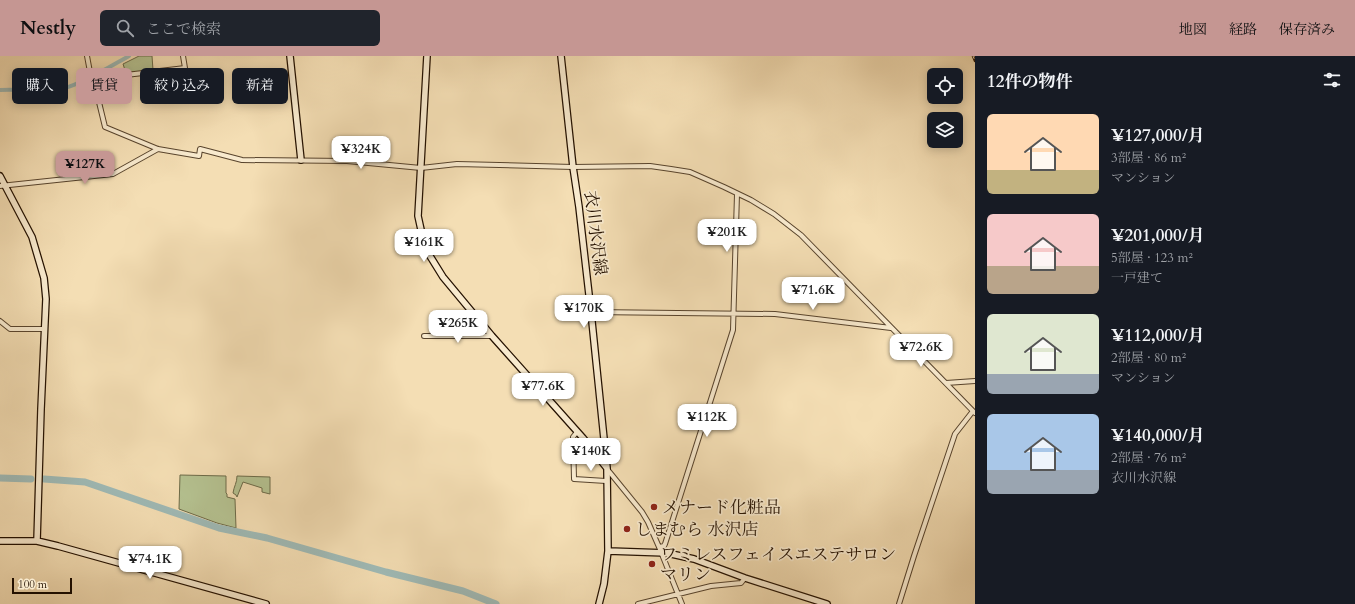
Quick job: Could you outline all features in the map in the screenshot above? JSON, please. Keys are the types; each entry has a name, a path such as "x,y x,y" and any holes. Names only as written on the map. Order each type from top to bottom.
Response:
{"street":[{"path":"87,56 90,68"},
{"path":"132,74 185,68 183,56"},
{"path":"290,56 301,160"},
{"path":"427,56 418,216 425,248 443,277 492,336 578,432 642,512 660,550 682,604"},
{"name":"衣川水沢線","path":"561,56 591,312 606,468 608,551 600,604"},
{"path":"100,104 105,127 158,149 199,156 200,149 242,160 347,161 421,168 456,164 573,167 650,166 690,172 768,210 801,235 974,412 955,434 899,604"},
{"path":"2,186 113,174 158,149"},
{"path":"0,176 2,186 32,238 38,254 46,299 37,541"},
{"path":"660,550 665,544 733,330 737,194"},
{"path":"591,312 775,314 892,328"},
{"path":"0,321 10,328 45,329"},
{"path":"424,336 492,336"},
{"path":"946,383 975,381"},
{"path":"578,432 573,437 574,480 606,481"},
{"path":"0,541 37,541 266,604"},
{"path":"608,551 660,550 694,558 746,578 827,604"},
{"path":"638,604 711,586 741,583 746,578"}],"green space":[{"path":"139,56 152,56 153,68 140,68 140,71 132,72 132,68 124,68 123,64"},
{"path":"180,475 226,476 227,497 235,499 236,528 217,523 179,509"},
{"path":"237,476 270,477 270,494 262,492 262,488 243,482 237,497 233,493"}],"waterway":[{"path":"0,90 41,90 65,88 89,78 129,56"},
{"path":"0,478 31,479"},
{"path":"44,479 85,482 219,528 267,538 386,572 463,591 496,604"}],"railway":[{"path":"973,56 975,61"}],"place":[{"name":"メナード化粧品","path":"654,507"},
{"name":"しまむら 水沢店","path":"627,529"},
{"name":"ワミレスフェイスエステサロン マリン","path":"652,564"}]}
